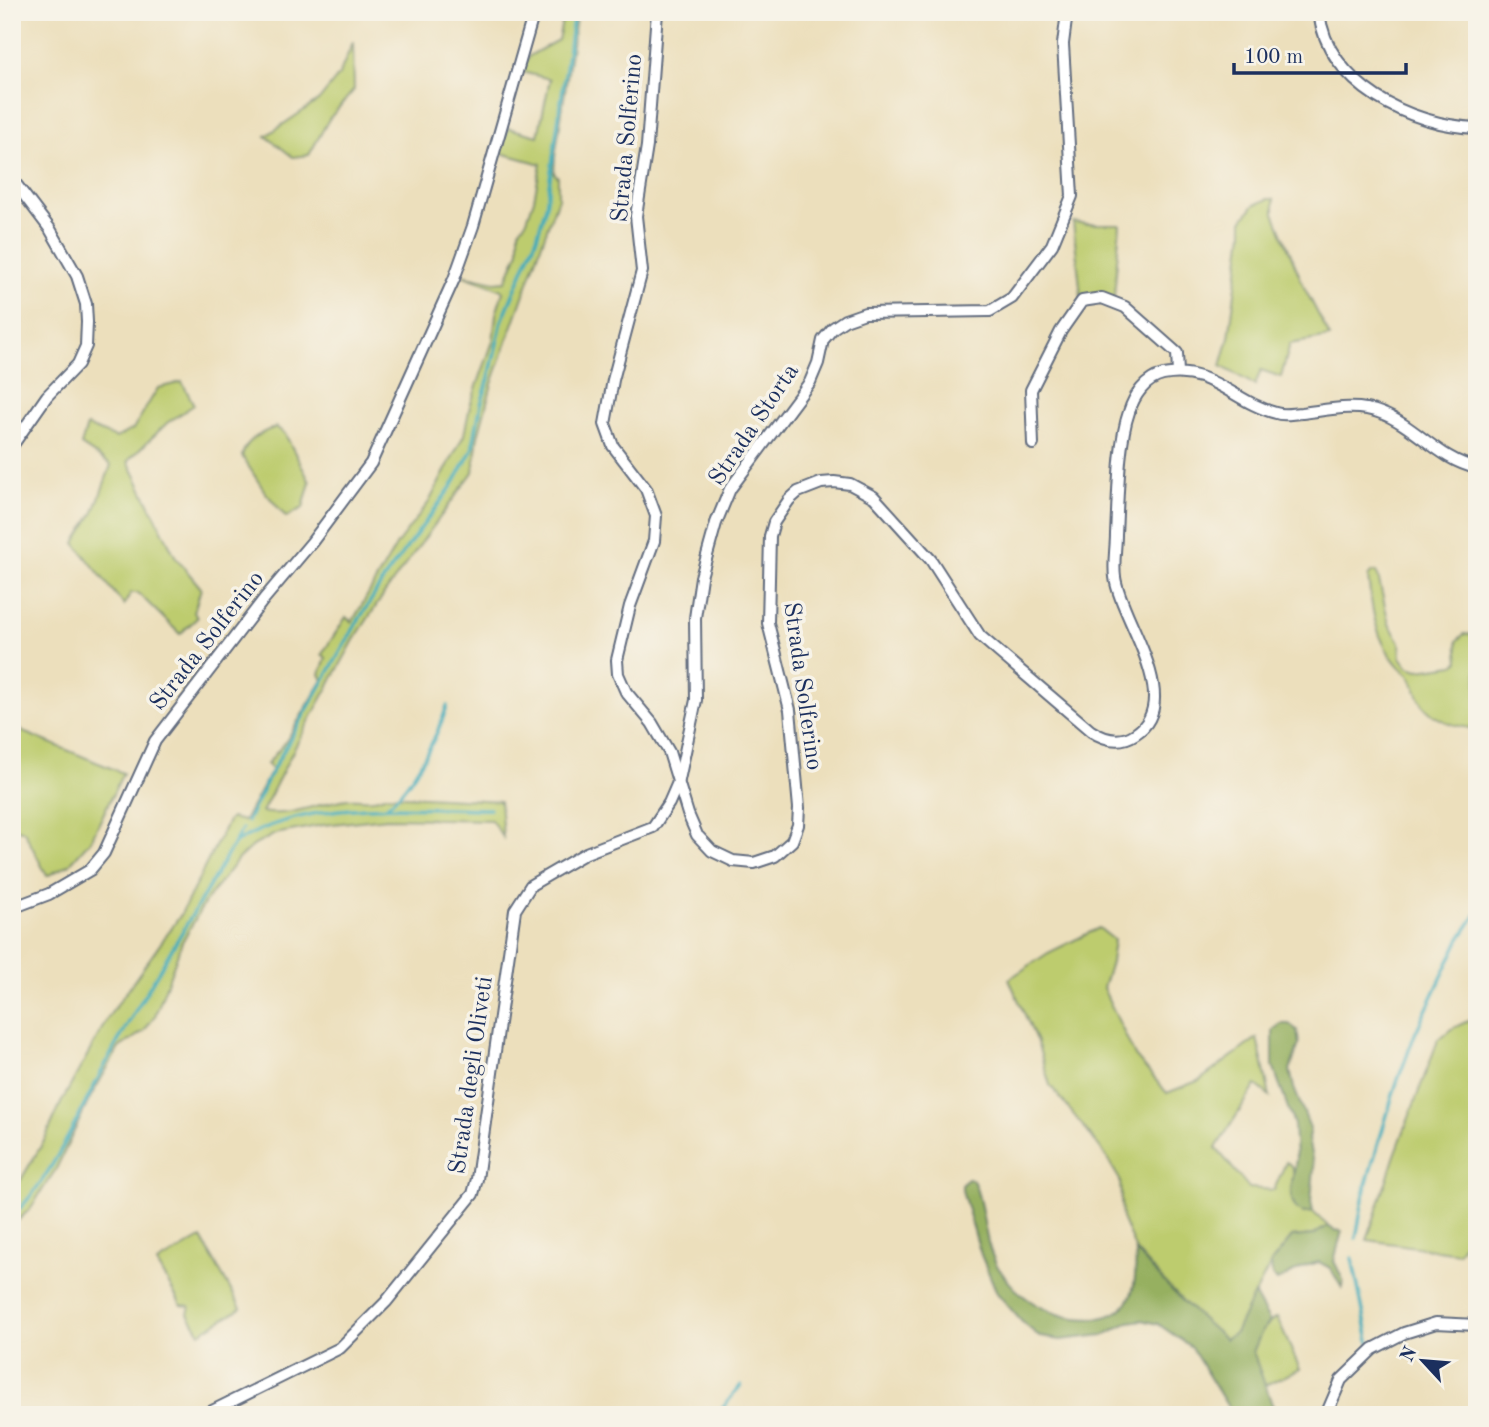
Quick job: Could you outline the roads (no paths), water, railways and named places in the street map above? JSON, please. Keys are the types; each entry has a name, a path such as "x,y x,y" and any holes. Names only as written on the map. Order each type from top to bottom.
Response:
{"street":[{"name":"Strada Solferino","path":"12,908 49,894 90,870 104,853 162,732 371,463 454,278 473,226 534,12"},
{"name":"Strada Solferino","path":"657,12 647,146 636,216 642,271 610,393 605,424 613,446 646,489 656,516 654,541 630,606 617,660 618,674 626,692 652,723 669,752 697,835 712,851 733,861 754,863 775,856 792,841 798,825 799,808 790,710 768,624 770,536 774,522 789,500 798,492 821,483 850,484 874,497 932,560 980,636 1091,731 1102,738 1117,740 1138,732 1148,720 1154,696 1149,662 1119,592 1115,576 1118,500 1125,430 1128,414 1141,388 1151,379 1178,373"},
{"name":"Strada Storta","path":"679,780 696,700 695,618 701,577 716,523 730,489 810,382 823,340 833,328 845,320 865,313 990,311 1012,298 1052,245 1072,196 1063,44 1067,12"},
{"path":"1319,12 1324,34 1335,56 1350,74 1371,92 1394,107 1422,119 1477,128"},
{"path":"12,179 50,229 77,276 86,304 87,323 86,346 78,364 47,396 12,446"},
{"path":"1033,444 1031,390 1061,331 1082,301 1102,298 1125,307 1177,353 1178,373 1213,381 1265,410 1280,415 1350,408 1378,411 1399,421 1447,457 1477,468"},
{"name":"Strada degli Oliveti","path":"204,1415 340,1348 386,1302 467,1203 477,1179 515,909 531,885 586,853 653,827 669,803 679,780"},
{"path":"1326,1415 1340,1380 1373,1349 1404,1333 1436,1323 1477,1325"}],"waterway":[{"path":"247,821 272,771 358,621 386,576 454,483 472,450 502,321 537,237 546,206 574,12"},
{"path":"386,807 405,787 422,761 447,706"},
{"path":"235,843 264,828 294,818 326,812 392,807 490,809"},
{"path":"12,1215 40,1184 53,1163 126,1027 242,829"},
{"path":"1356,1238 1365,1188 1396,1085 1415,1034 1459,940 1477,913"},
{"path":"1352,1258 1370,1345"},
{"path":"717,1415 741,1385"}]}
